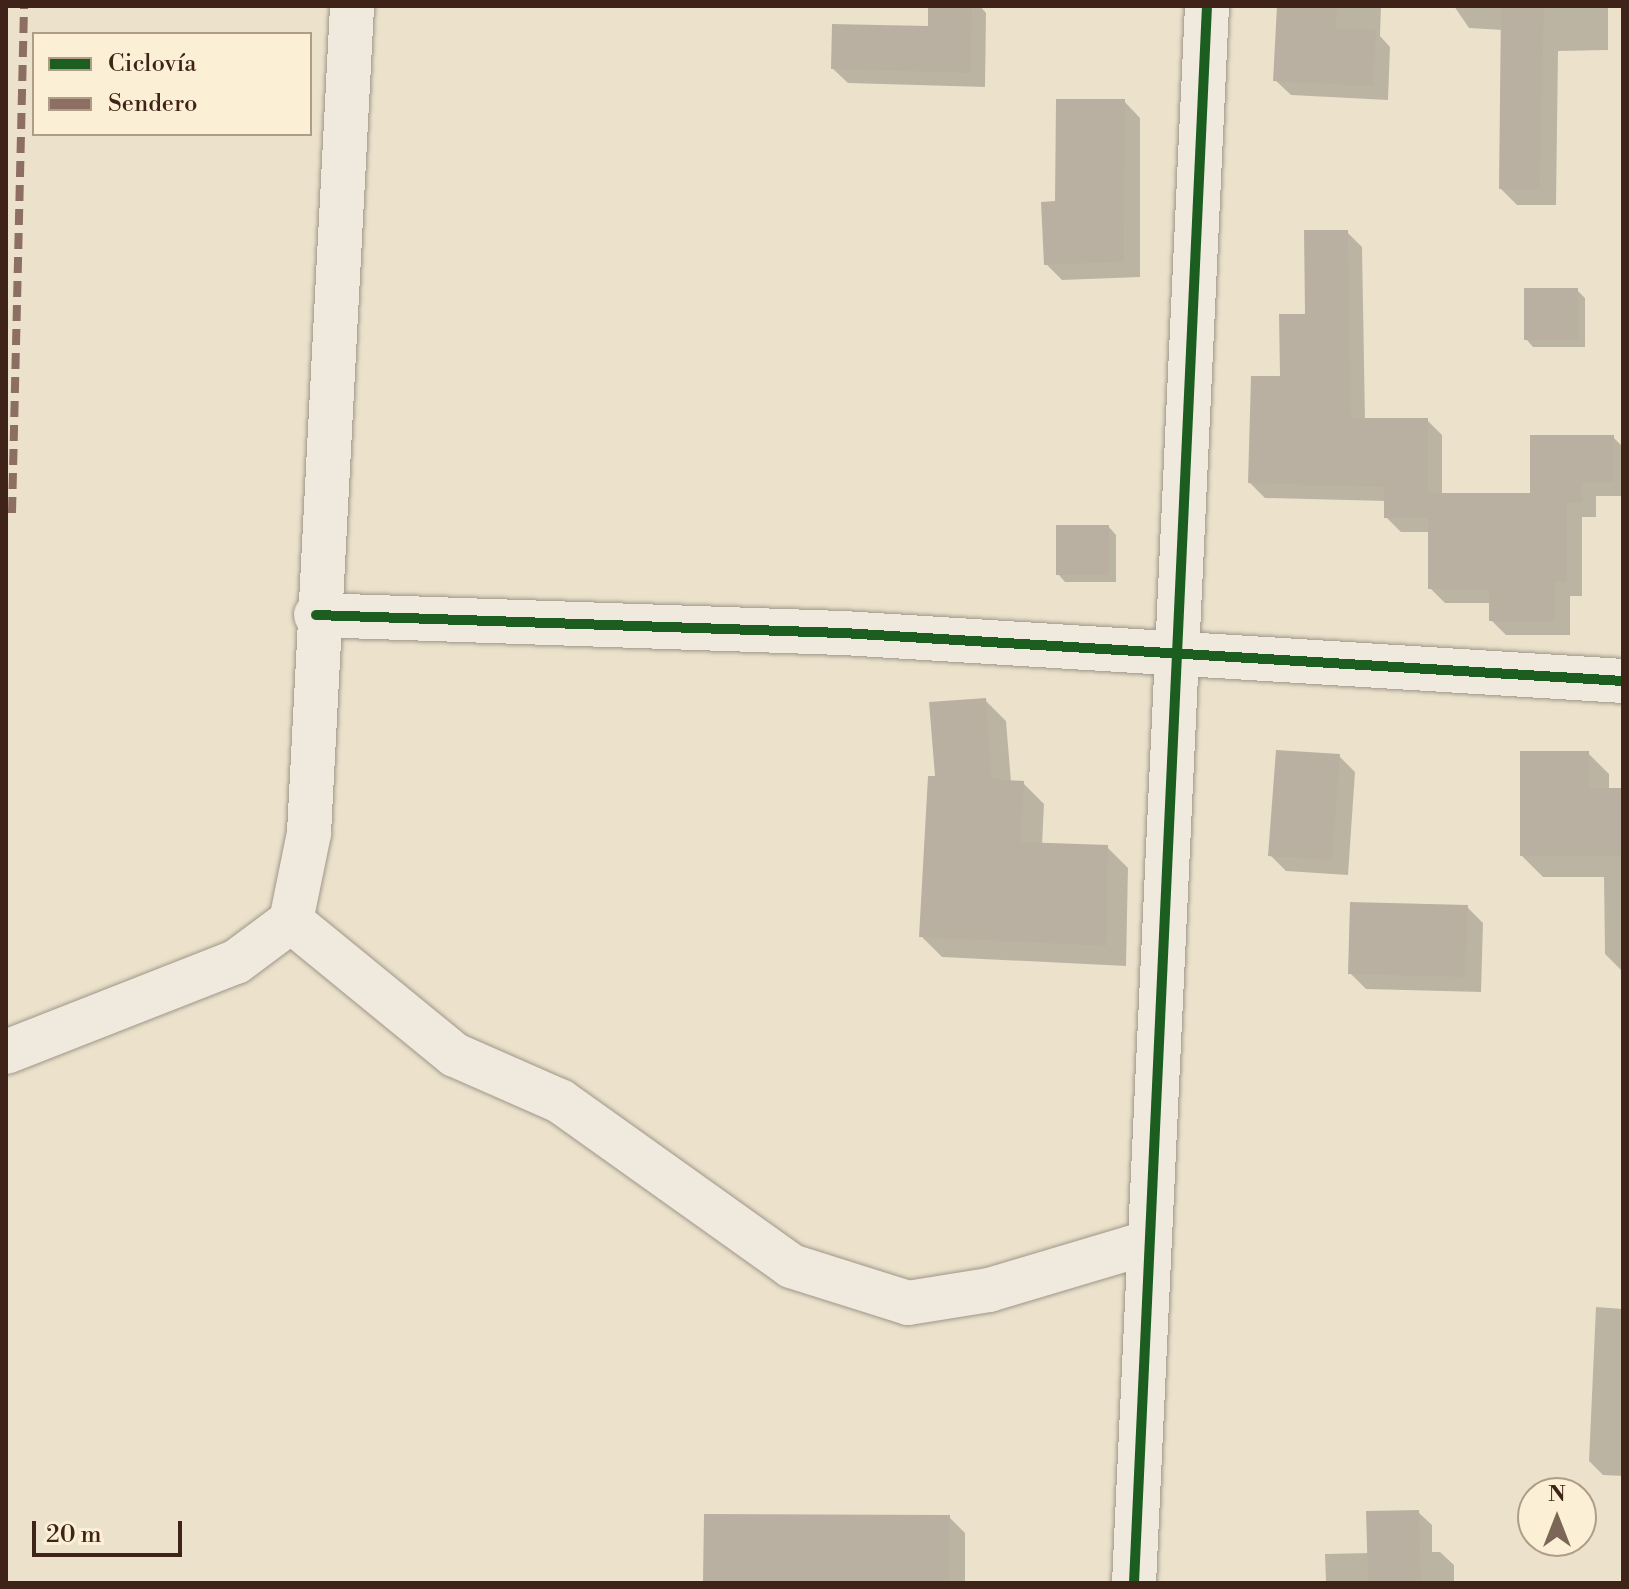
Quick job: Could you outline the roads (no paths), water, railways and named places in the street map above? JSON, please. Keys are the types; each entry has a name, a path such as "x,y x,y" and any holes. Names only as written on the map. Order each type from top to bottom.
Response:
{"street":[{"path":"6,1052 236,962 291,921 309,833 316,615 352,6"},
{"path":"1134,1583 1207,6"},
{"path":"316,615 843,633 1178,657 1623,681"},
{"path":"291,921 455,1055 560,1101 791,1266 908,1303 989,1290 1150,1242"}]}
